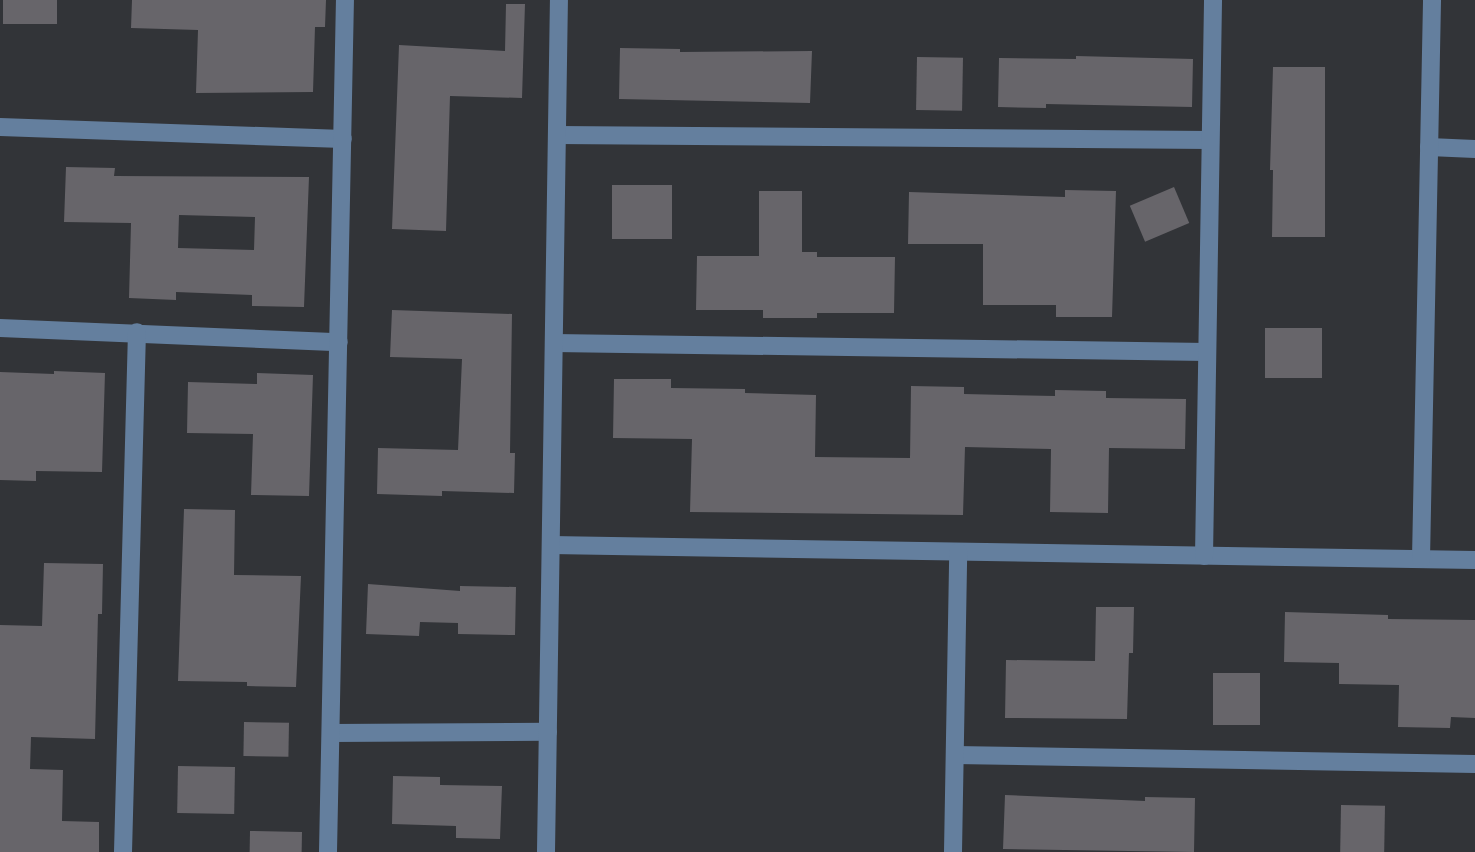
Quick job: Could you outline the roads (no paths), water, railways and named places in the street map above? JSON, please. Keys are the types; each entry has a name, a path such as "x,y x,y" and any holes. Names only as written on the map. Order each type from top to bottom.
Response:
{"street":[{"path":"328,852 345,0"},
{"path":"546,852 559,0"},
{"path":"1204,556 1213,0"},
{"path":"1421,559 1432,0"},
{"path":"0,128 343,139"},
{"path":"557,135 1210,140"},
{"path":"1429,147 1475,149"},
{"path":"0,328 339,342"},
{"path":"122,852 137,332"},
{"path":"554,343 1207,352"},
{"path":"551,545 1475,560"},
{"path":"953,852 958,552"},
{"path":"331,733 548,732"},
{"path":"955,755 1475,764"}]}
